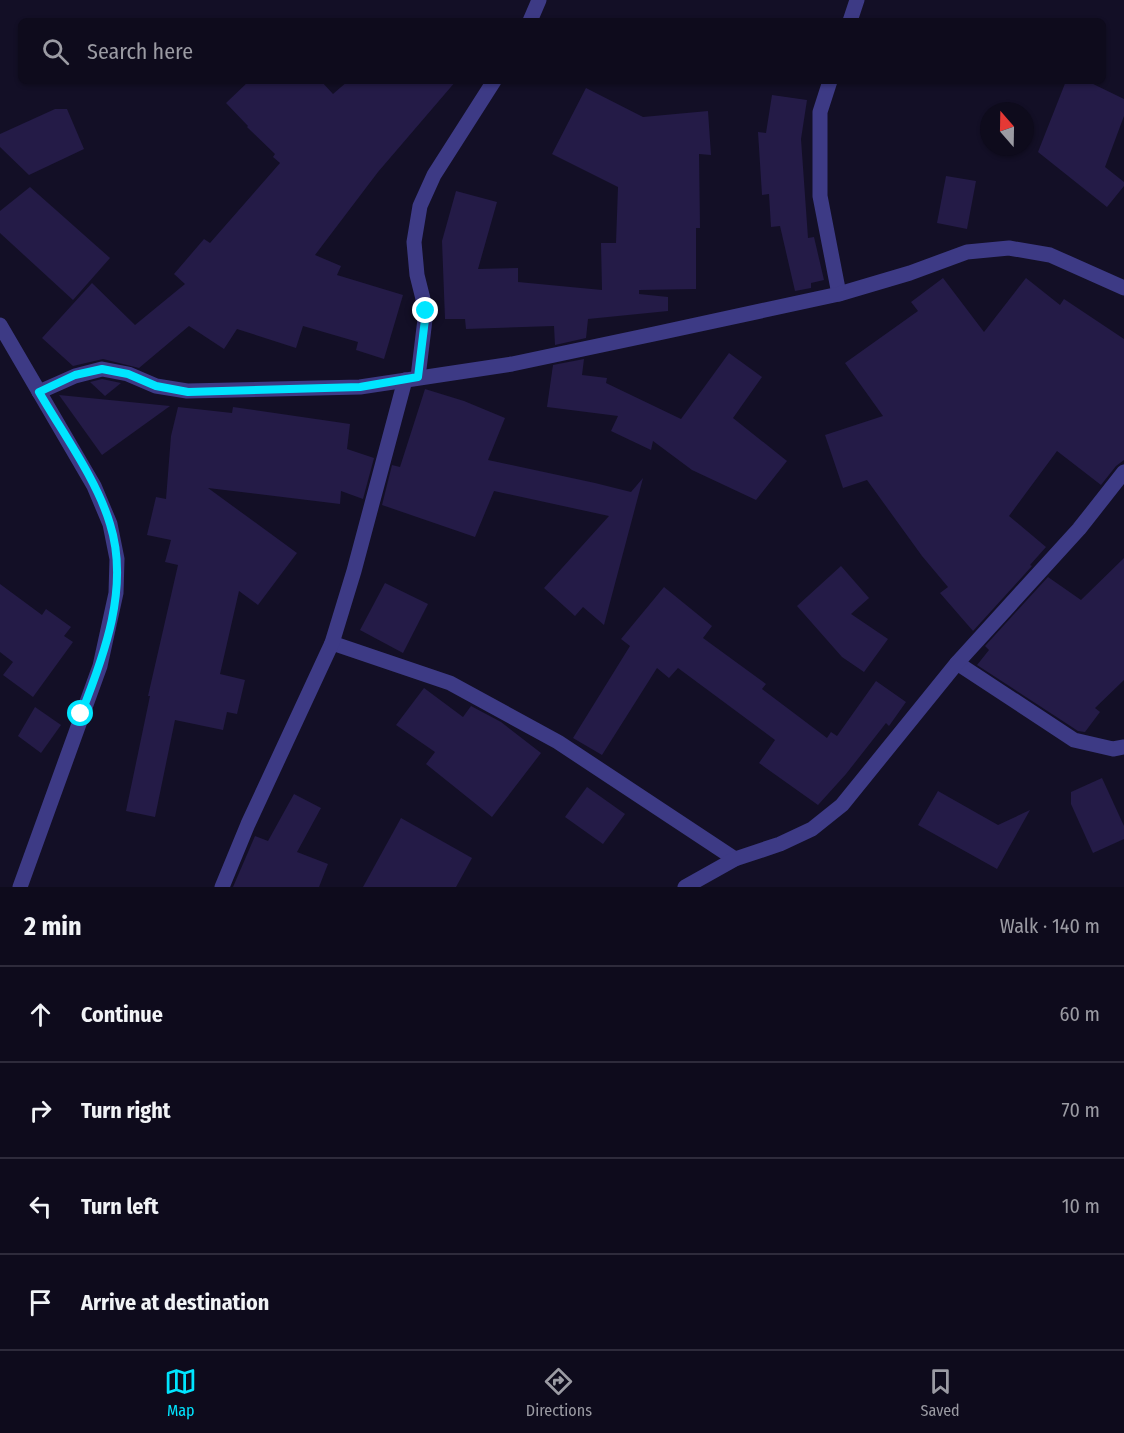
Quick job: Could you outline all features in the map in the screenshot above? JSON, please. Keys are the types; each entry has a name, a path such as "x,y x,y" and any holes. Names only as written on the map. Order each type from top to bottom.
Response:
{"street":[{"path":"531,18 539,0"},
{"path":"851,18 857,0"},
{"path":"222,887 248,824 332,643 412,379 426,311 417,275 414,242 420,206 434,175 492,84"},
{"path":"829,84 820,112 820,196 839,294"},
{"path":"39,392 75,375 102,369 128,374 156,386 188,392 360,387 512,364 839,294 910,273 967,252 1009,248 1050,255 1124,288"},
{"path":"0,325 94,486 110,524 117,559 116,593 100,666 20,887"},
{"path":"685,887 735,859 780,844 812,829 842,805 957,663 1079,529 1124,472"},
{"path":"332,643 450,682 558,742 735,859"},
{"path":"957,663 1074,740 1113,748 1124,747"}],"building":[{"path":"246,84 324,84 333,94 345,84 453,84 378,172 315,255 341,266 337,275 403,295 384,359 356,350 358,342 303,326 296,348 237,329 224,349 189,326 139,368 103,359 73,366 42,338 92,283 135,325 185,284 174,274 204,239 210,243 280,163 273,157 275,154 226,103"},
{"path":"1065,84 1093,84 1124,99 1124,116 1105,167 1124,182 1124,186 1107,207 1038,152"},
{"path":"586,88 643,117 708,111 711,155 699,154 700,228 696,228 696,289 639,290 639,294 668,297 668,311 588,319 586,338 555,345 554,326 466,329 465,319 445,319 442,241 456,191 497,202 478,269 518,268 518,282 602,290 601,243 616,243 618,187 552,154"},
{"path":"772,95 807,100 801,139 808,238 814,237 824,280 811,283 811,288 795,291 780,226 771,227 769,194 762,195 758,132 766,133"},
{"path":"55,109 67,109 84,149 29,175 0,147 0,134"},
{"path":"946,176 976,181 967,229 937,223"},
{"path":"30,187 110,258 73,300 0,233 0,211"},
{"path":"943,278 984,332 1026,278 1060,305 1064,299 1124,339 1124,460 1116,466 1101,485 1057,451 1009,516 1046,547 1030,565 1032,566 973,631 940,593 948,587 922,556 867,480 843,488 825,435 883,416 845,363 918,311 911,302"},
{"path":"729,353 762,377 733,418 787,461 756,500 692,470 653,441 651,450 611,431 618,416 547,407 553,365 584,359 582,375 607,378 606,383 681,419"},
{"path":"102,379 121,383 105,396 90,382"},
{"path":"425,389 464,401 505,418 488,460 631,492 643,478 604,625 583,607 575,616 544,588 609,516 494,491 475,537 382,505 392,465 400,467"},
{"path":"59,395 170,406 102,455"},
{"path":"178,407 232,413 233,407 350,424 347,449 374,458 363,499 341,491 340,504 208,488 297,553 258,605 239,591 220,674 245,680 237,714 227,712 223,730 175,720 155,817 126,811 150,696 148,696 178,565 165,562 171,540 147,535 156,497 166,499 171,436"},
{"path":"1124,558 1124,680 1095,708 1100,712 1085,732 1078,731 977,665 989,650 985,646 1048,577 1081,600"},
{"path":"841,566 869,598 851,614 888,639 864,672 842,657 797,606"},
{"path":"385,583 428,604 403,653 360,630"},
{"path":"0,584 42,615 46,609 71,627 64,636 73,642 33,697 3,675 13,662 0,652"},
{"path":"664,587 712,626 703,638 766,684 762,689 827,738 831,732 837,736 876,681 906,702 889,726 886,723 818,805 759,763 775,740 678,668 669,678 657,668 602,755 573,738 630,646 621,639"},
{"path":"424,688 463,717 471,706 501,722 541,753 492,817 426,764 435,752 396,725"},
{"path":"35,707 61,725 41,753 18,736"},
{"path":"1102,778 1124,826 1124,839 1093,853 1071,804 1071,792"},
{"path":"587,787 625,814 603,844 565,817"},
{"path":"938,791 998,825 1030,810 997,869 918,825"},
{"path":"294,794 321,808 297,852 328,864 319,887 233,887 255,836 268,841"},
{"path":"401,818 472,858 456,887 363,887"}],"route":[{"path":"81,714 100,666 109,630 116,593 117,559 110,524 94,486 39,392 75,375 102,369 128,374 156,386 188,392 360,387 418,377 426,311"}]}
